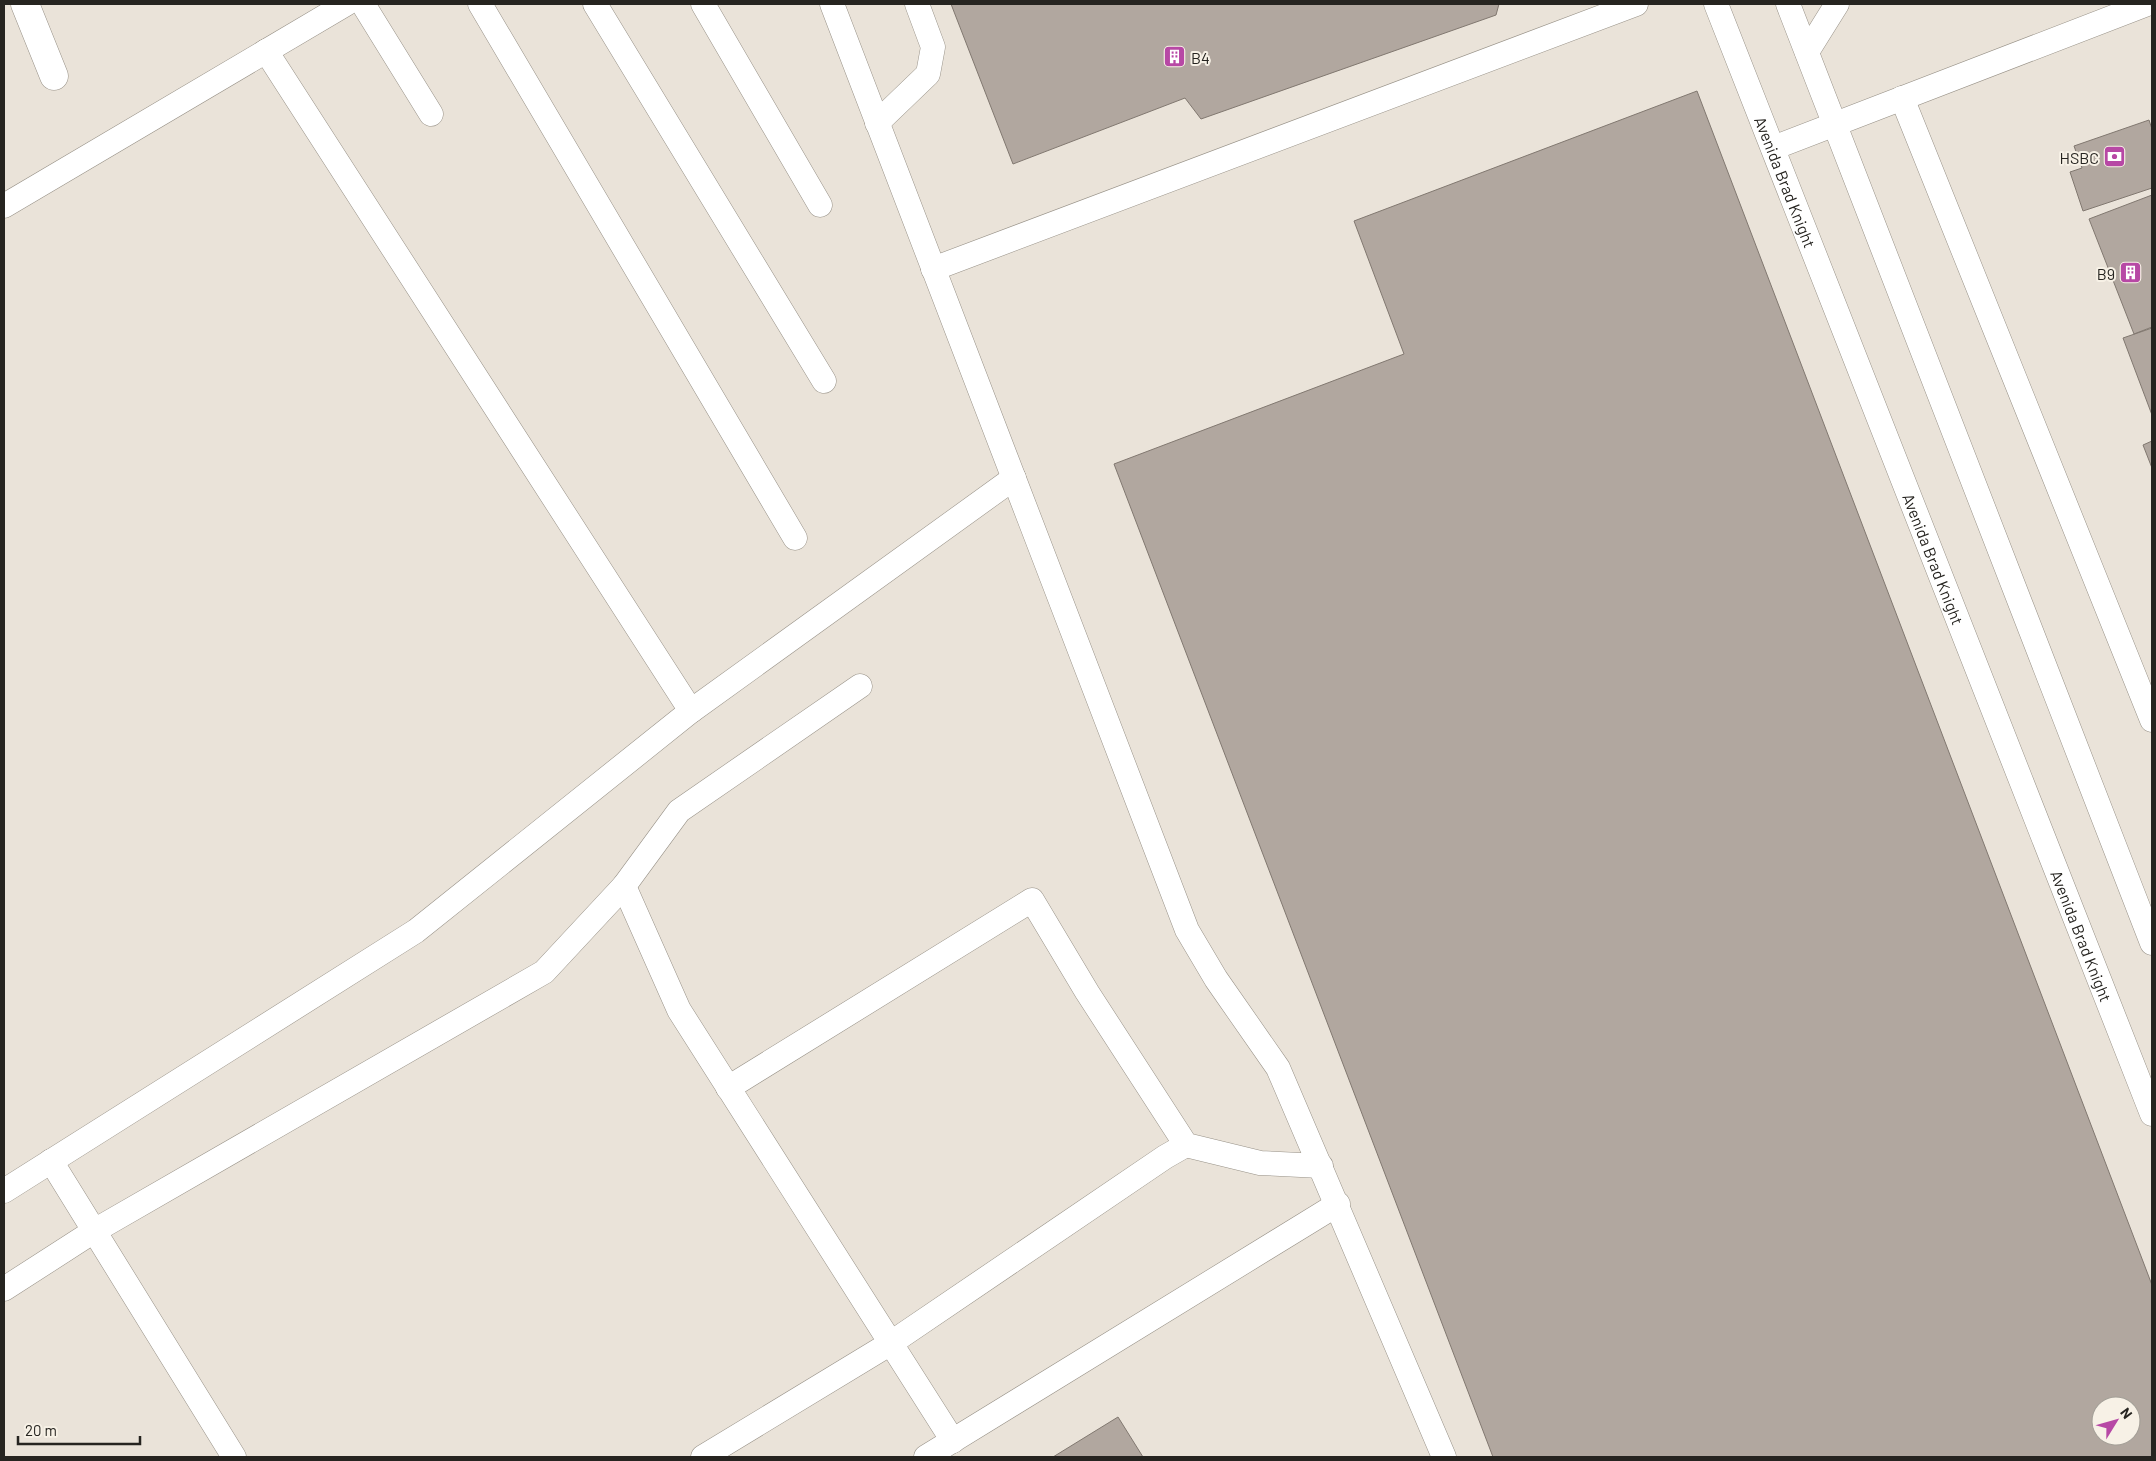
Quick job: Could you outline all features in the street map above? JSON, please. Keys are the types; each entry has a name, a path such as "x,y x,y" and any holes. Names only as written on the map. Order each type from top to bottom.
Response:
{"street":[{"path":"25,4 54,76"}],"lane":[{"path":"4,206 346,4"},
{"path":"363,4 431,114"},
{"path":"480,4 795,538"},
{"path":"595,4 824,381"},
{"path":"703,4 820,205"},
{"path":"832,4 1187,930 1216,979 1278,1068 1338,1204 1444,1457"},
{"path":"877,123 928,74 933,47 917,4"},
{"path":"933,269 1636,4"},
{"name":"Avenida Brad Knight","path":"1716,4 2152,1112"},
{"path":"1788,4 2152,943"},
{"path":"1807,52 1837,4"},
{"path":"1773,148 1902,98 2147,9"},
{"path":"266,51 691,711"},
{"path":"1902,98 2152,720"},
{"path":"4,1191 416,931 691,711 1014,478"},
{"path":"4,1289 94,1231 544,972 624,886 679,812 860,686"},
{"path":"624,886 679,1010 953,1441"},
{"path":"728,1088 1032,900 1087,992 1186,1145 1260,1164 1321,1166"},
{"path":"703,1457 891,1343 1165,1157 1186,1145"},
{"path":"51,1161 234,1457"},
{"path":"926,1457 1338,1204"}],"building":[{"name":"B4","path":"951,4 1499,4 1496,15 1201,119 1185,98 1013,164"},
{"path":"1697,91 2152,1285 2152,1457 1493,1457 1114,464 1404,354 1354,221"},
{"name":"HSBC","path":"2149,120 2152,129 2152,188 2083,211 2070,172 2082,168 2074,146"},
{"name":"B9","path":"2152,195 2152,327 2134,334 2089,219"},
{"path":"2152,328 2152,415 2123,338"},
{"path":"2152,441 2152,468 2143,445"},
{"path":"1118,1417 1143,1457 1053,1457"}],"place":[{"name":"B4","path":"1175,57"},
{"name":"HSBC","path":"2115,157"},
{"name":"B9","path":"2131,273"}]}
